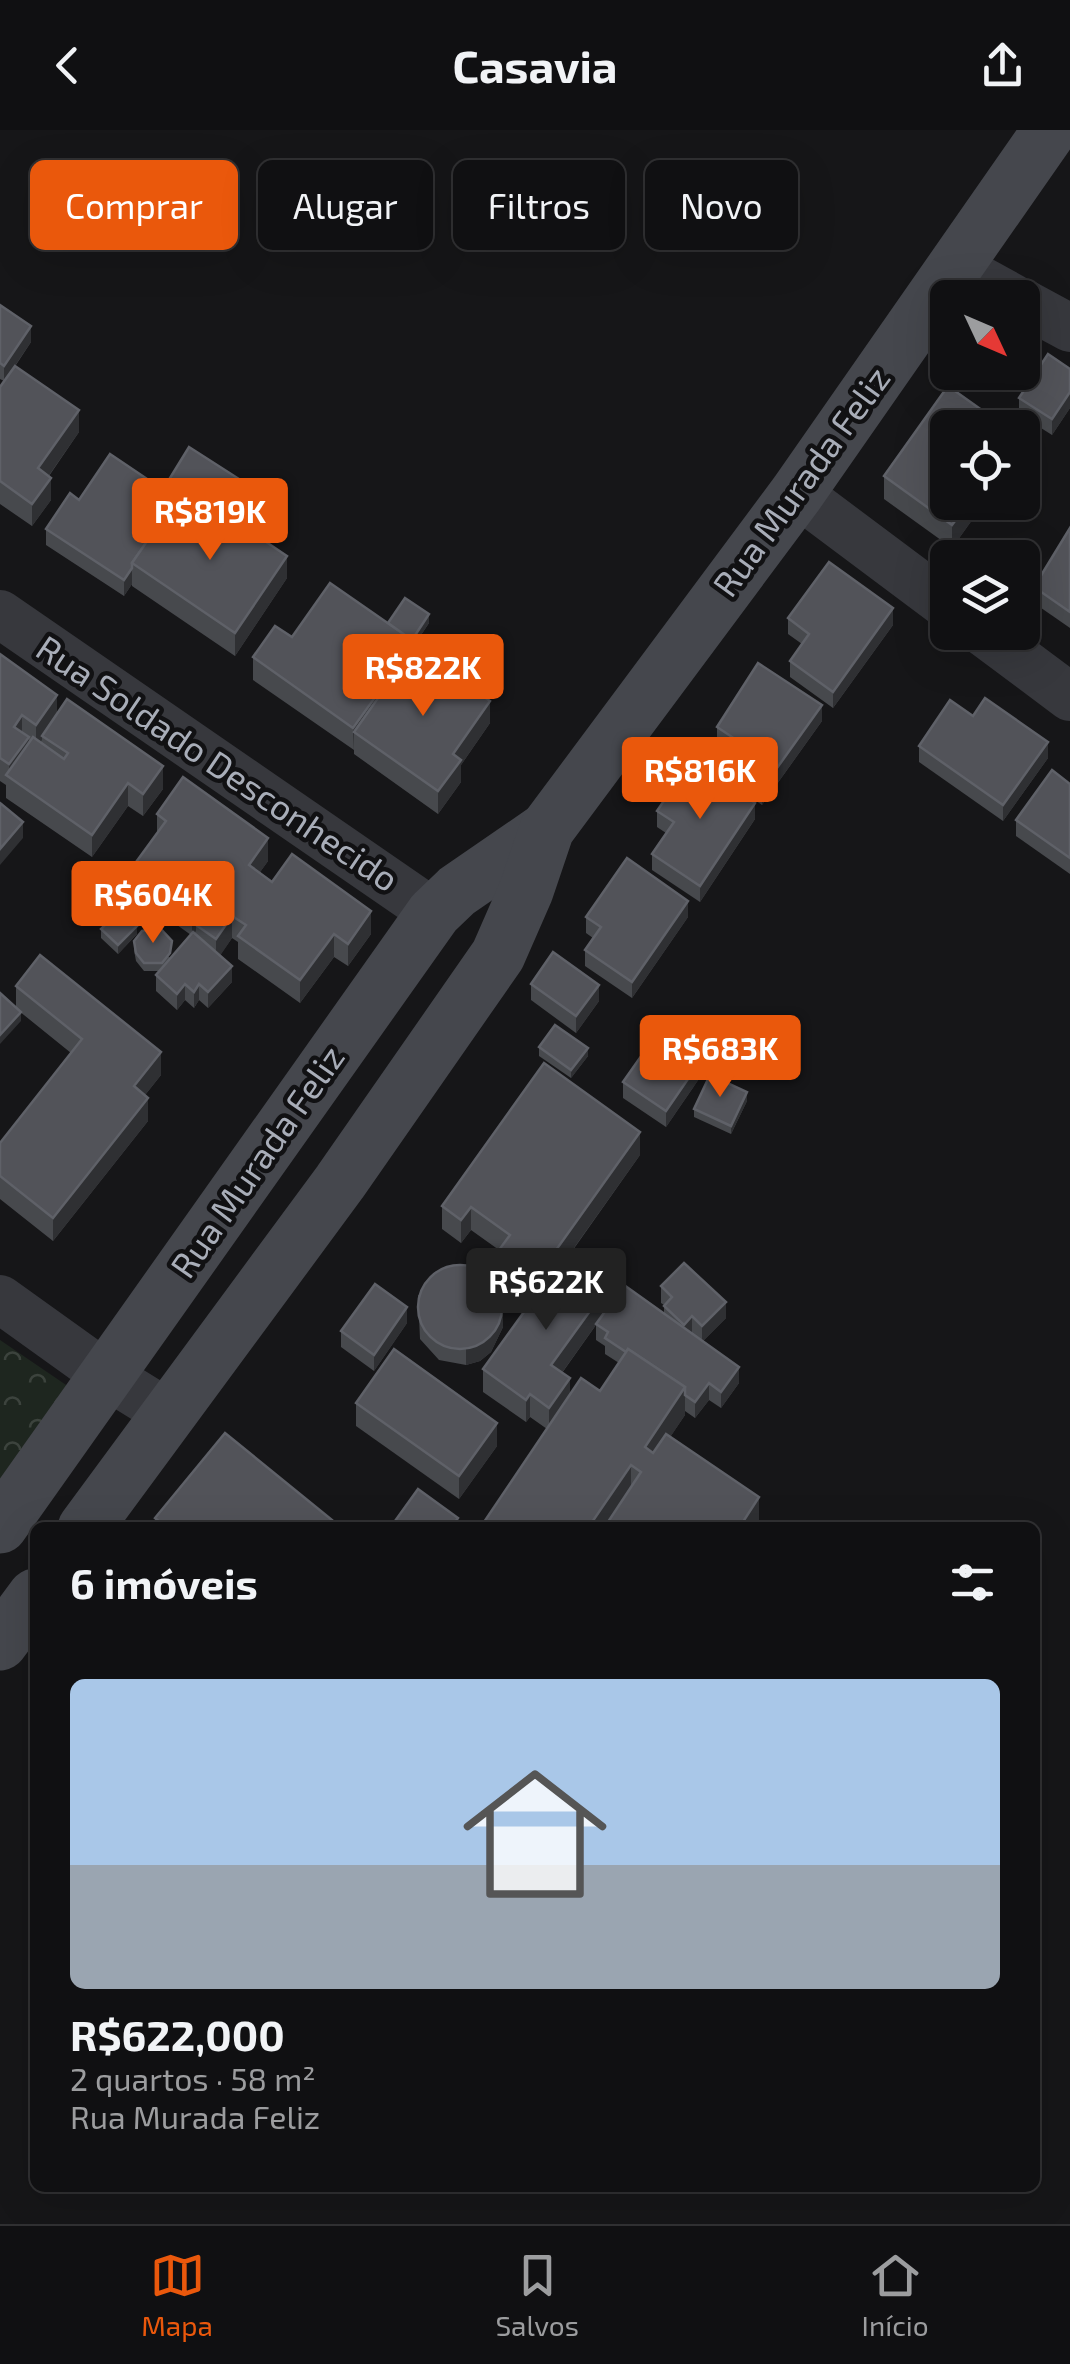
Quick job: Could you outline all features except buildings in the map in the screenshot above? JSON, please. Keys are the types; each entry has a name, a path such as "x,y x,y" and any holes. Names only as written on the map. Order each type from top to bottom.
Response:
{"street":[{"name":"Rua Murada Feliz","path":"89,1522 340,1182 498,956 547,829 797,493 1050,130"},
{"path":"955,266 981,280"},
{"path":"1040,312 1070,328"},
{"path":"797,493 930,593"},
{"name":"Rua Soldado Desconhecido","path":"0,614 434,913"},
{"path":"1007,650 1070,697"},
{"name":"Rua Murada Feliz","path":"0,1526 434,913 457,891 547,829"},
{"path":"275,1137 340,1182"},
{"path":"0,1299 169,1414"},
{"path":"0,1643 30,1603"}],"green space":[{"path":"0,1340 69,1387 0,1486"}]}
